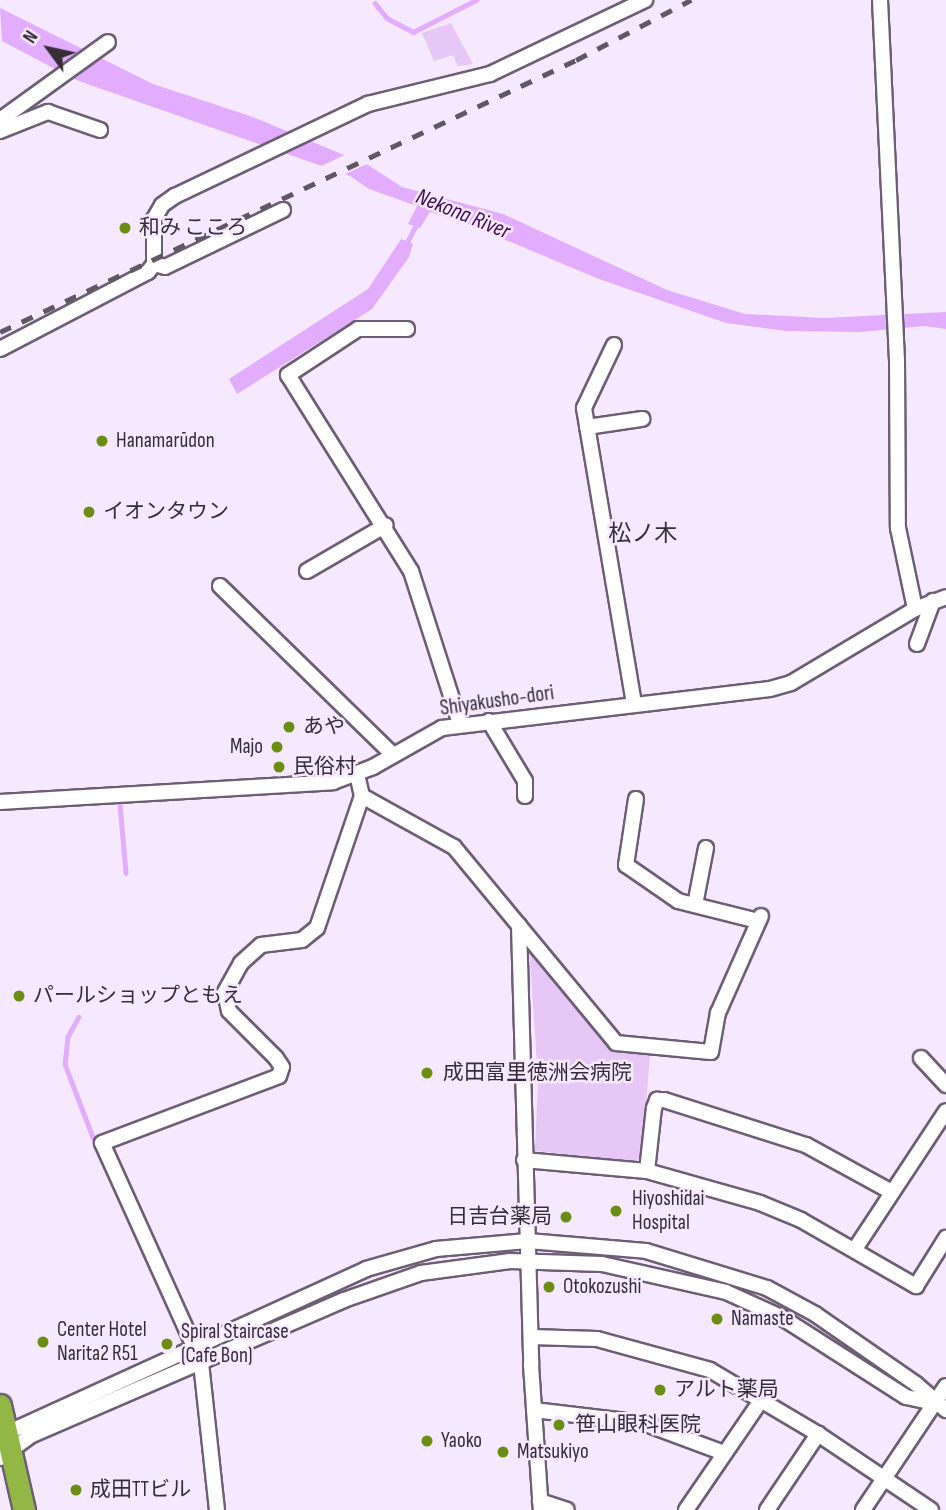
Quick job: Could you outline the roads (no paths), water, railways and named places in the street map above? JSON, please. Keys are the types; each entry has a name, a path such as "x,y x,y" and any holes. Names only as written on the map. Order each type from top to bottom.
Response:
{"highway":[{"path":"0,1405 4,1445 24,1510"}],"street":[{"path":"0,349 142,276 154,264 152,233 162,205 327,122 384,99 490,74 645,0"},
{"path":"880,0 897,360 898,528 915,608"},
{"path":"0,120 108,42"},
{"path":"0,131 48,112 100,130"},
{"path":"154,264 165,267 283,210"},
{"path":"407,329 358,329 288,374 386,525 424,603 460,724"},
{"path":"614,345 584,408 634,704"},
{"path":"587,428 642,419"},
{"path":"307,571 386,525"},
{"path":"220,586 393,755"},
{"path":"917,643 940,599"},
{"name":"Shiyakusho-dori","path":"0,802 333,782 357,775 423,736 460,724 791,682 915,608 940,599"},
{"path":"489,721 525,781 525,796"},
{"path":"216,1510 201,1362 102,1143 279,1076 282,1068 276,1058 229,1011 228,984 241,963 261,945 302,940 317,928 362,796 357,775"},
{"path":"362,796 454,847 616,1043 706,1053 714,1047 718,1013 760,918 695,905 663,894 623,861 636,799"},
{"path":"695,905 706,848"},
{"path":"519,925 524,1160 534,1410 541,1506 567,1510"},
{"path":"920,1058 946,1085"},
{"path":"647,1171 654,1108 657,1100 664,1100 806,1145 892,1192"},
{"path":"855,1249 946,1111"},
{"path":"524,1160 647,1171 760,1203 855,1249 916,1286 946,1238"},
{"path":"4,1445 195,1345 302,1296 400,1258 475,1243 528,1241 646,1251 755,1283 815,1314 916,1384 941,1406"},
{"path":"4,1445 387,1283 445,1269 528,1261 643,1270 726,1292 781,1317 906,1397 941,1406"},
{"path":"531,1337 597,1339 650,1350 710,1370 818,1434 930,1510"},
{"path":"863,1510 884,1478 941,1406 946,1386"},
{"path":"687,1510 762,1399"},
{"path":"534,1410 643,1423 724,1453"},
{"path":"767,1510 818,1434"}],"water":[{"name":"Nekona River","path":"0,8 153,84 253,117 368,165 402,187 503,214 667,290 745,314 824,318 946,312 946,329 924,326 861,332 786,331 726,323 599,279 463,222 430,212 420,228 408,224 417,206 369,189 350,176 76,80 2,41"},
{"path":"401,239 413,244 409,257 372,309 237,394 229,379 368,289"}],"waterway":[{"path":"375,3 387,18 413,32 476,0"},
{"name":"Nekona River","path":"406,244 418,221"},
{"path":"120,804 126,873"},
{"path":"79,1017 68,1037 65,1064 97,1148"}],"railway":[{"path":"0,332 576,60 691,0"}],"place":[{"name":"和み こころ","path":"125,228"},
{"name":"Hanamarūdon","path":"102,441"},
{"name":"イオンタウン","path":"89,512"},
{"name":"あや","path":"289,727"},
{"name":"Majo","path":"277,747"},
{"name":"民俗村","path":"279,767"},
{"name":"パールショップともえ","path":"19,996"},
{"name":"成田富里徳洲会病院","path":"427,1073"},
{"name":"Hiyoshidai Hospital","path":"616,1211"},
{"name":"日吉台薬局","path":"566,1217"},
{"name":"Otokozushi","path":"549,1287"},
{"name":"Namaste","path":"717,1319"},
{"name":"Center Hotel Narita2 R51","path":"43,1342"},
{"name":"Spiral Staircase (Cafe Bon)","path":"167,1344"},
{"name":"アルト薬局","path":"660,1390"},
{"name":"笹山眼科医院","path":"559,1425"},
{"name":"Yaoko","path":"427,1441"},
{"name":"Matsukiyo","path":"503,1452"},
{"name":"成田TTビル","path":"76,1490"}],"district":[{"name":"松ノ木","path":"643,534"}]}
